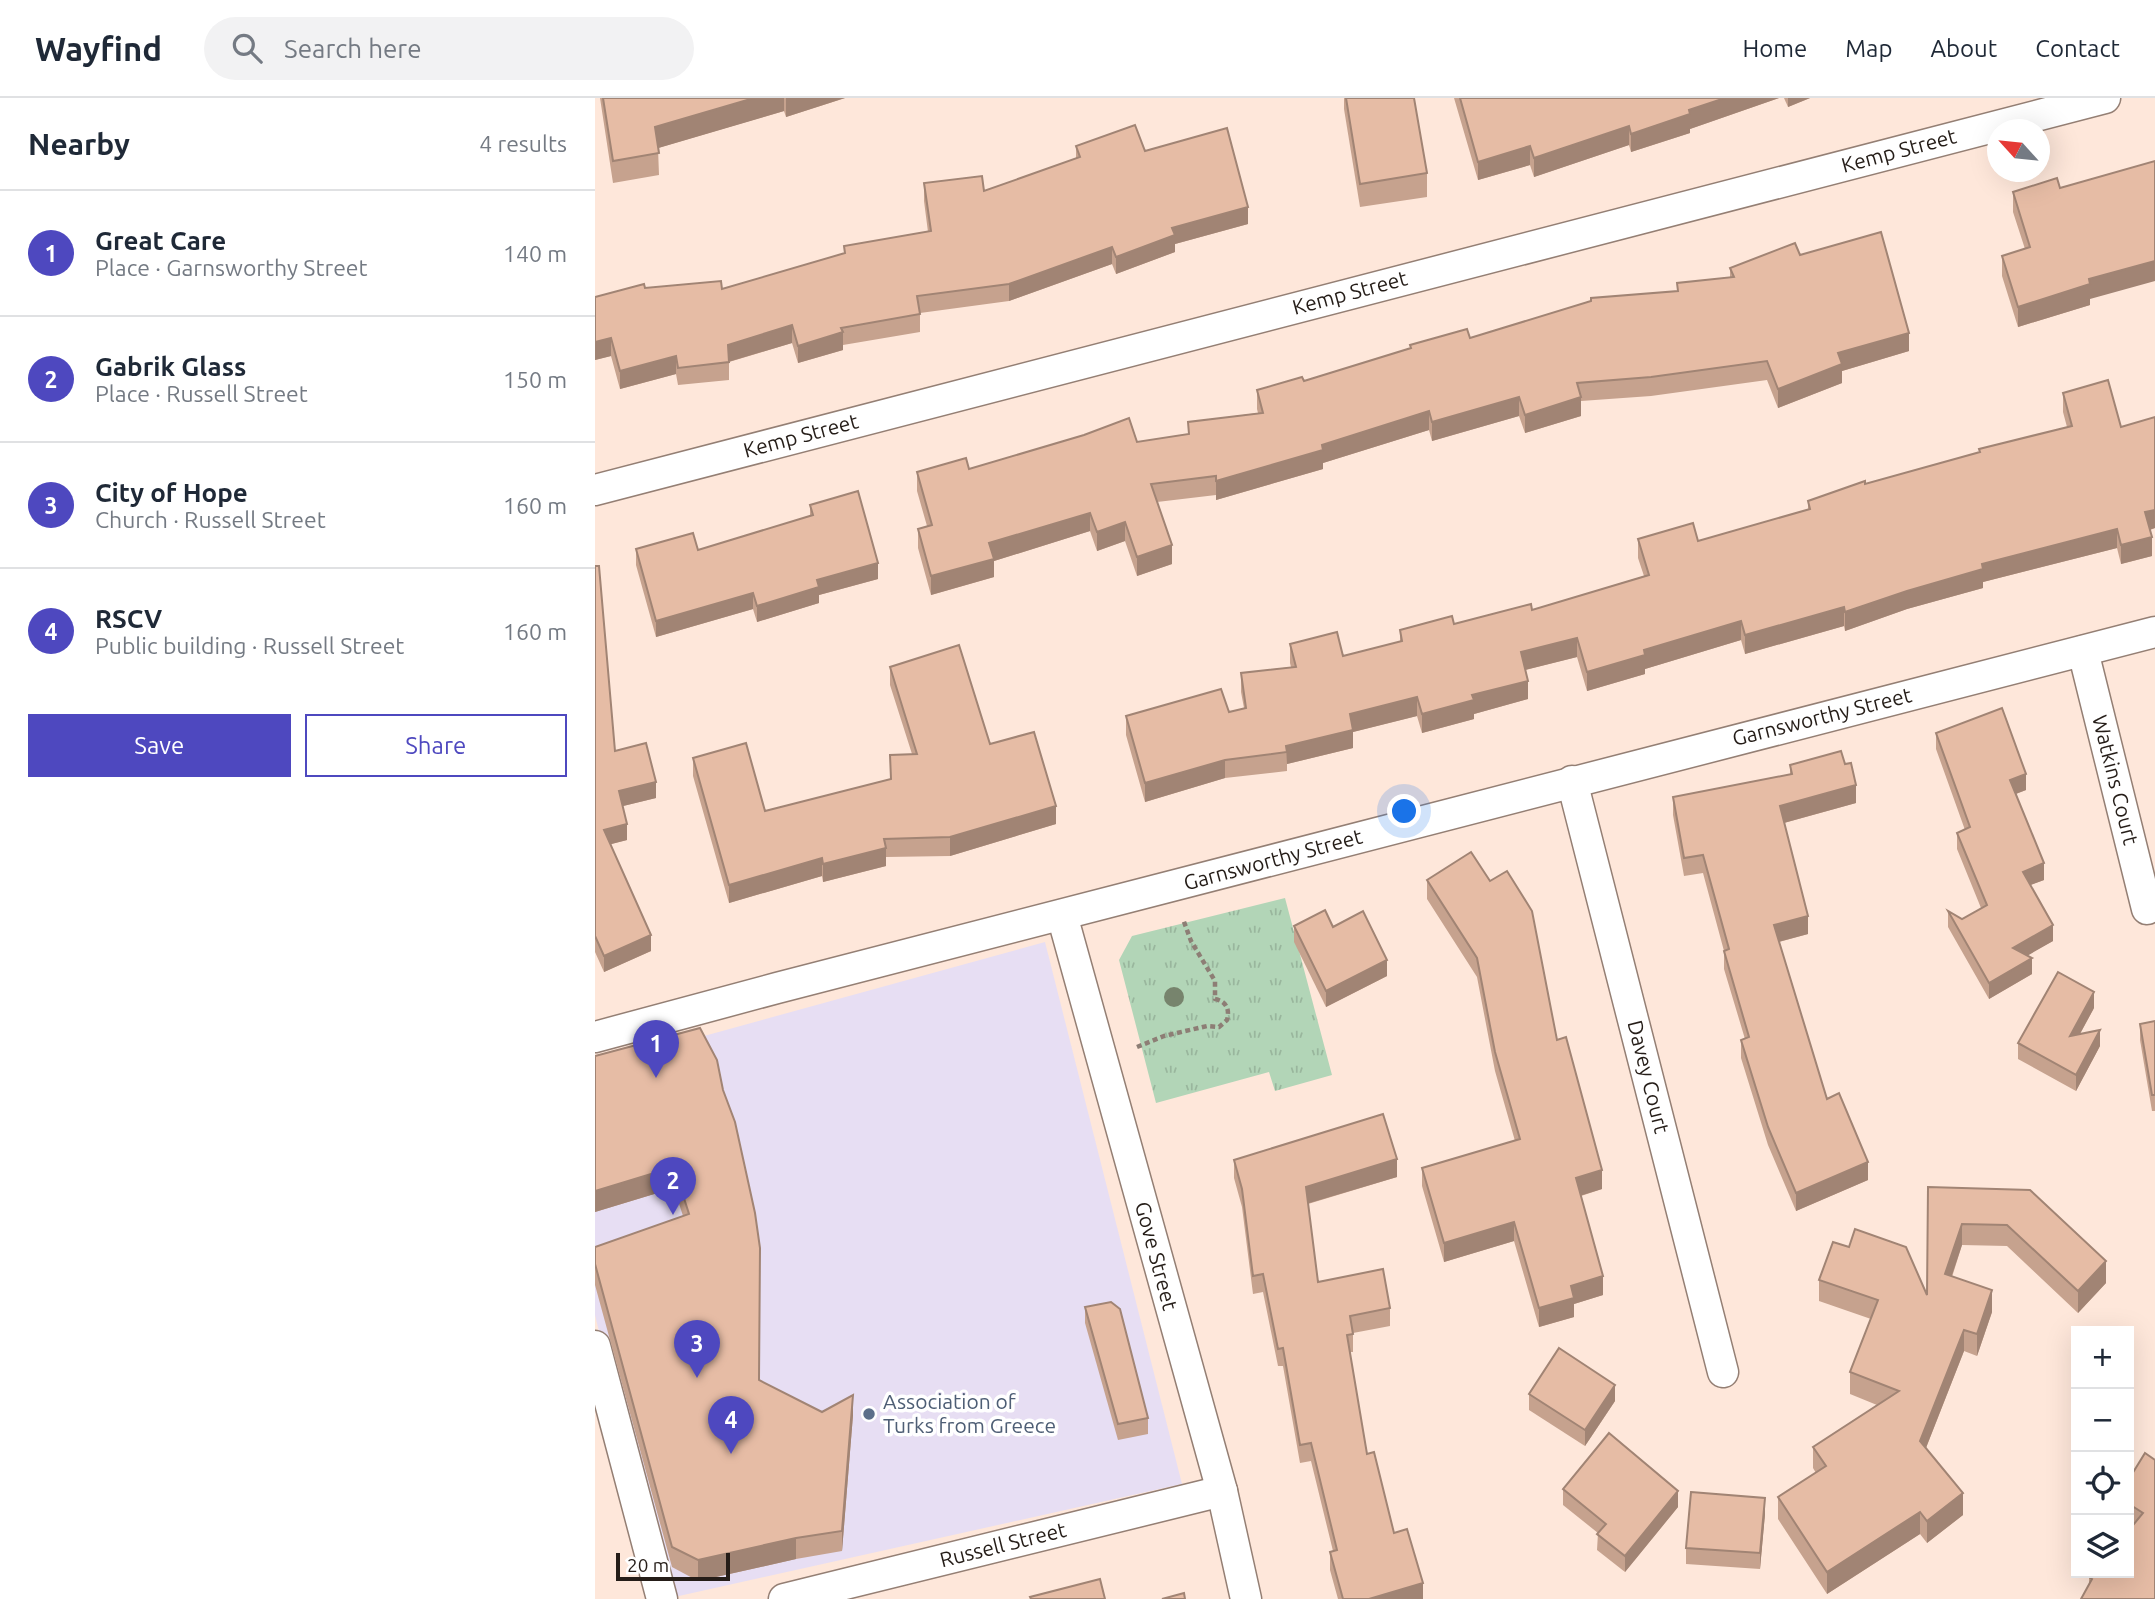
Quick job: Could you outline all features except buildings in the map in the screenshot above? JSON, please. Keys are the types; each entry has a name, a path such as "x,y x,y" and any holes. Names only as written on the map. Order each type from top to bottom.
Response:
{"street":[{"name":"Kemp Street","path":"595,490 2105,98"},
{"name":"Garnsworthy Street","path":"595,1037 1572,781 2155,632"},
{"name":"Watkins Court","path":"2083,651 2147,909"},
{"name":"Davey Court","path":"1572,781 1723,1372"},
{"name":"Gove Street","path":"1062,915 1222,1490 1245,1599"},
{"path":"595,1346 662,1599"},
{"name":"Russell Street","path":"784,1599 1222,1490"}],"path":[{"path":"1137,1047 1164,1036 1207,1026 1219,1027 1227,1020 1227,1007 1215,999 1215,981 1194,948 1183,918"}],"shaded area":[{"path":"1045,942 1182,1484 670,1598 640,1499 595,1315 595,1066"}],"green space":[{"path":"1285,898 1332,1075 1275,1091 1269,1072 1156,1103 1119,960 1132,936"}],"place":[{"name":"Great Care","path":"656,1078"},
{"name":"Gabrik Glass","path":"673,1215"},
{"name":"City of Hope","path":"697,1378"},
{"name":"Association of Turks from Greece","path":"869,1414"},
{"name":"RSCV","path":"731,1454"}]}
